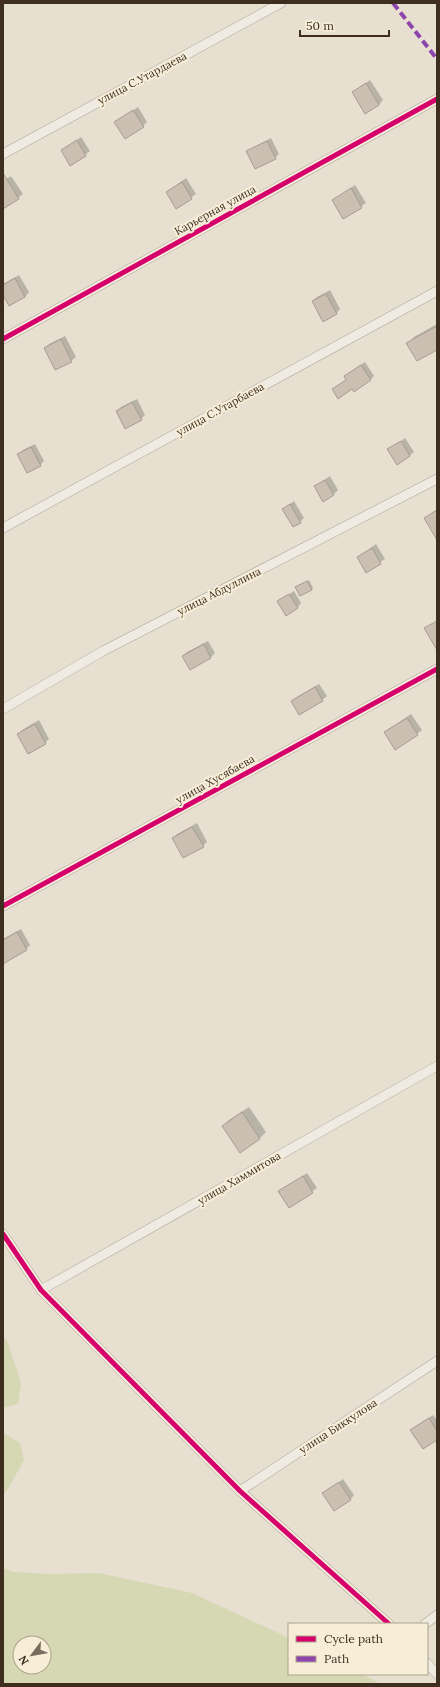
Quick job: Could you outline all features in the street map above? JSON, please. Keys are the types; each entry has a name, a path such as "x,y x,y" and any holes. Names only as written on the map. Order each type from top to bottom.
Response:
{"street":[{"name":"улица С.Утардаева","path":"3,154 281,3"},
{"name":"Карьерная улица","path":"3,339 437,98"},
{"name":"улица С.Утарбаева","path":"3,528 437,291"},
{"name":"улица Абдуллина","path":"3,709 103,651 437,479"},
{"name":"улица Хусябаева","path":"3,906 437,669"},
{"name":"улица Хаммитова","path":"41,1290 437,1066"},
{"path":"3,1234 41,1290 240,1491 388,1623"},
{"name":"улица Биккулова","path":"240,1491 437,1361"},
{"path":"426,1623 437,1615"},
{"path":"428,1664 437,1674"}],"green space":[{"path":"3,1338 7,1340 21,1383 18,1404 3,1408"},
{"path":"3,1433 20,1443 24,1460 8,1489 3,1495"},
{"path":"3,1568 14,1572 49,1574 99,1573 192,1593 288,1638 288,1675 364,1675 381,1684 3,1684"}],"building":[{"path":"366,83 379,105 365,114 352,92"},
{"path":"133,110 144,127 125,139 114,122"},
{"path":"77,140 86,156 70,166 61,150"},
{"path":"267,141 276,159 255,169 246,151"},
{"path":"3,173 19,199 3,209"},
{"path":"182,182 192,199 176,209 166,192"},
{"path":"351,188 362,208 343,219 332,200"},
{"path":"15,278 25,297 9,306 3,295 3,285"},
{"path":"326,294 337,314 323,322 312,301"},
{"path":"437,326 437,350 417,361 406,343"},
{"path":"61,339 72,362 55,370 44,348"},
{"path":"361,365 371,380 354,392 352,389 338,399 332,389 346,380 344,376"},
{"path":"132,402 142,420 125,429 116,411"},
{"path":"401,441 410,456 397,465 387,449"},
{"path":"31,447 41,466 27,473 17,454"},
{"path":"325,480 334,495 323,502 314,486"},
{"path":"290,504 301,523 293,527 282,509"},
{"path":"437,510 437,540 424,518"},
{"path":"372,548 381,564 366,573 357,557"},
{"path":"307,581 312,590 300,596 295,587"},
{"path":"289,594 298,608 286,616 277,601"},
{"path":"437,621 437,650 424,628"},
{"path":"204,644 211,658 190,670 182,656"},
{"path":"315,687 323,701 299,715 291,701"},
{"path":"407,718 418,735 395,750 384,732"},
{"path":"35,724 46,744 28,754 17,734"},
{"path":"192,827 204,847 183,858 172,838"},
{"path":"17,932 27,950 3,964 3,940"},
{"path":"242,1112 260,1139 240,1153 222,1126"},
{"path":"303,1176 313,1193 289,1208 278,1191"},
{"path":"429,1418 437,1431 437,1440 423,1449 410,1430"},
{"path":"339,1482 351,1500 334,1511 322,1493"}],"marked path":[{"path":"393,3 437,59"}],"cycle path":[{"path":"3,339 437,99"},
{"path":"3,906 437,669"},
{"path":"3,1234 41,1290 240,1491 388,1623"}]}
